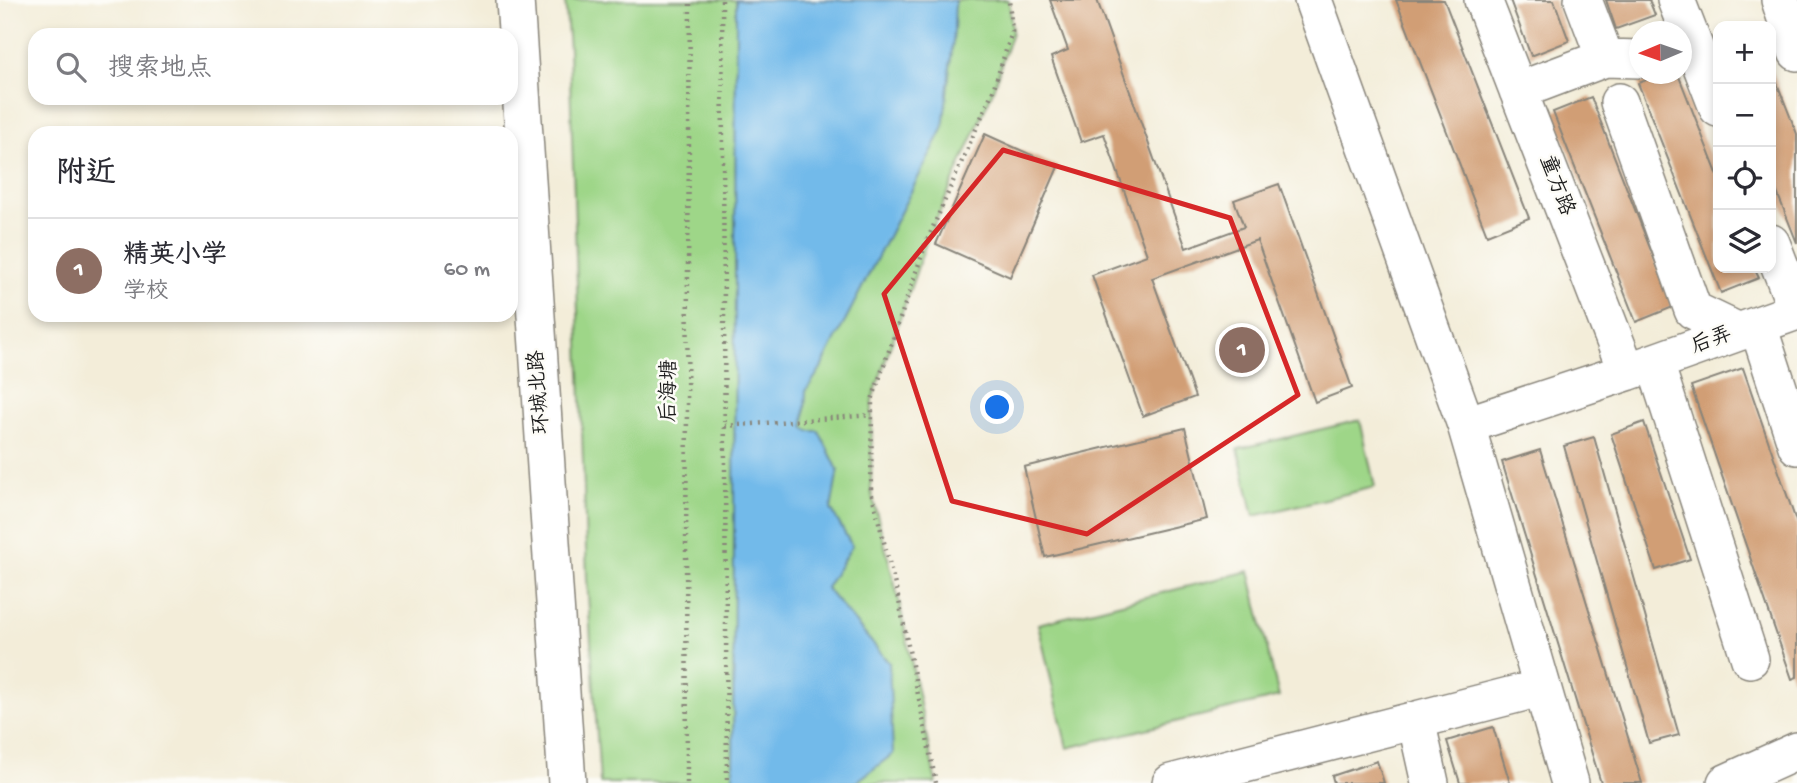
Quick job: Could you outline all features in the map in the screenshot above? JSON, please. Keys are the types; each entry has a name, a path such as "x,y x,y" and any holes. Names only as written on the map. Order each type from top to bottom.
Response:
{"street":[{"name":"环城北路","path":"515,0 517,28"},
{"path":"1313,0 1465,425 1570,783"},
{"name":"童方路","path":"1483,0 1518,91 1641,368 1749,659"},
{"path":"1518,91 1622,59 1583,0"},
{"path":"1676,0 1681,21"},
{"path":"1780,0 1797,50"},
{"name":"环城北路","path":"518,45 567,783"},
{"path":"1692,53 1713,98"},
{"path":"1619,103 1693,310 1748,329 1797,446"},
{"path":"1776,256 1797,311"},
{"name":"后弄","path":"1465,425 1641,368 1797,311"},
{"path":"1171,783 1294,768 1416,720 1521,693"},
{"path":"1416,720 1430,783"},
{"path":"1726,783 1797,751"}],"path":[{"name":"后海塘","path":"687,783 685,541 690,0"},
{"path":"722,0 727,783"},
{"path":"936,783 899,601 871,491 872,400 926,243 992,93 1012,32 1009,0"},
{"path":"725,426 872,415"}],"highlighted area":[{"path":"1003,150 1230,218 1298,395 1087,534 952,501 884,294"}],"green space":[{"path":"565,0 1009,0 1012,32 992,93 926,243 872,400 871,491 899,601 936,783 600,783 587,579 569,49"},
{"path":"1360,420 1375,487 1254,516 1238,449"},
{"path":"1249,571 1279,697 1067,748 1038,624"}],"water":[{"path":"736,0 955,0 943,129 821,368 806,391 804,427 809,431 819,431 838,470 831,509 852,546 826,588 889,663 893,754 855,783 733,783"}],"building":[{"path":"1050,0 1097,0 1186,248 1244,227 1234,200 1279,184 1352,388 1315,402 1257,240 1152,278 1195,397 1143,416 1092,275 1147,255 1104,134 1081,142 1051,57 1068,50"},
{"path":"1396,0 1444,0 1529,218 1487,235"},
{"path":"1510,0 1554,0 1569,41 1531,56"},
{"path":"1606,0 1649,0 1655,15 1629,21 1629,24 1616,29"},
{"path":"1776,81 1797,134 1797,243 1776,190"},
{"path":"1638,84 1682,84 1713,163 1713,273"},
{"path":"1591,97 1673,307 1636,322 1553,112"},
{"path":"985,134 1058,167 1010,277 936,244"},
{"path":"1713,273 1756,273 1759,278 1721,293"},
{"path":"1743,368 1797,524 1797,677 1792,679 1691,386"},
{"path":"1644,422 1690,559 1656,570 1611,434"},
{"path":"1185,428 1207,519 1045,557 1024,467"},
{"path":"1594,437 1679,735 1649,743 1564,446"},
{"path":"1540,450 1642,783 1601,783 1502,462"},
{"path":"1493,727 1510,783 1460,783 1447,741"},
{"path":"1377,761 1384,783 1334,783 1332,776"}],"place":[{"name":"精英小学","path":"1242,350"}]}
